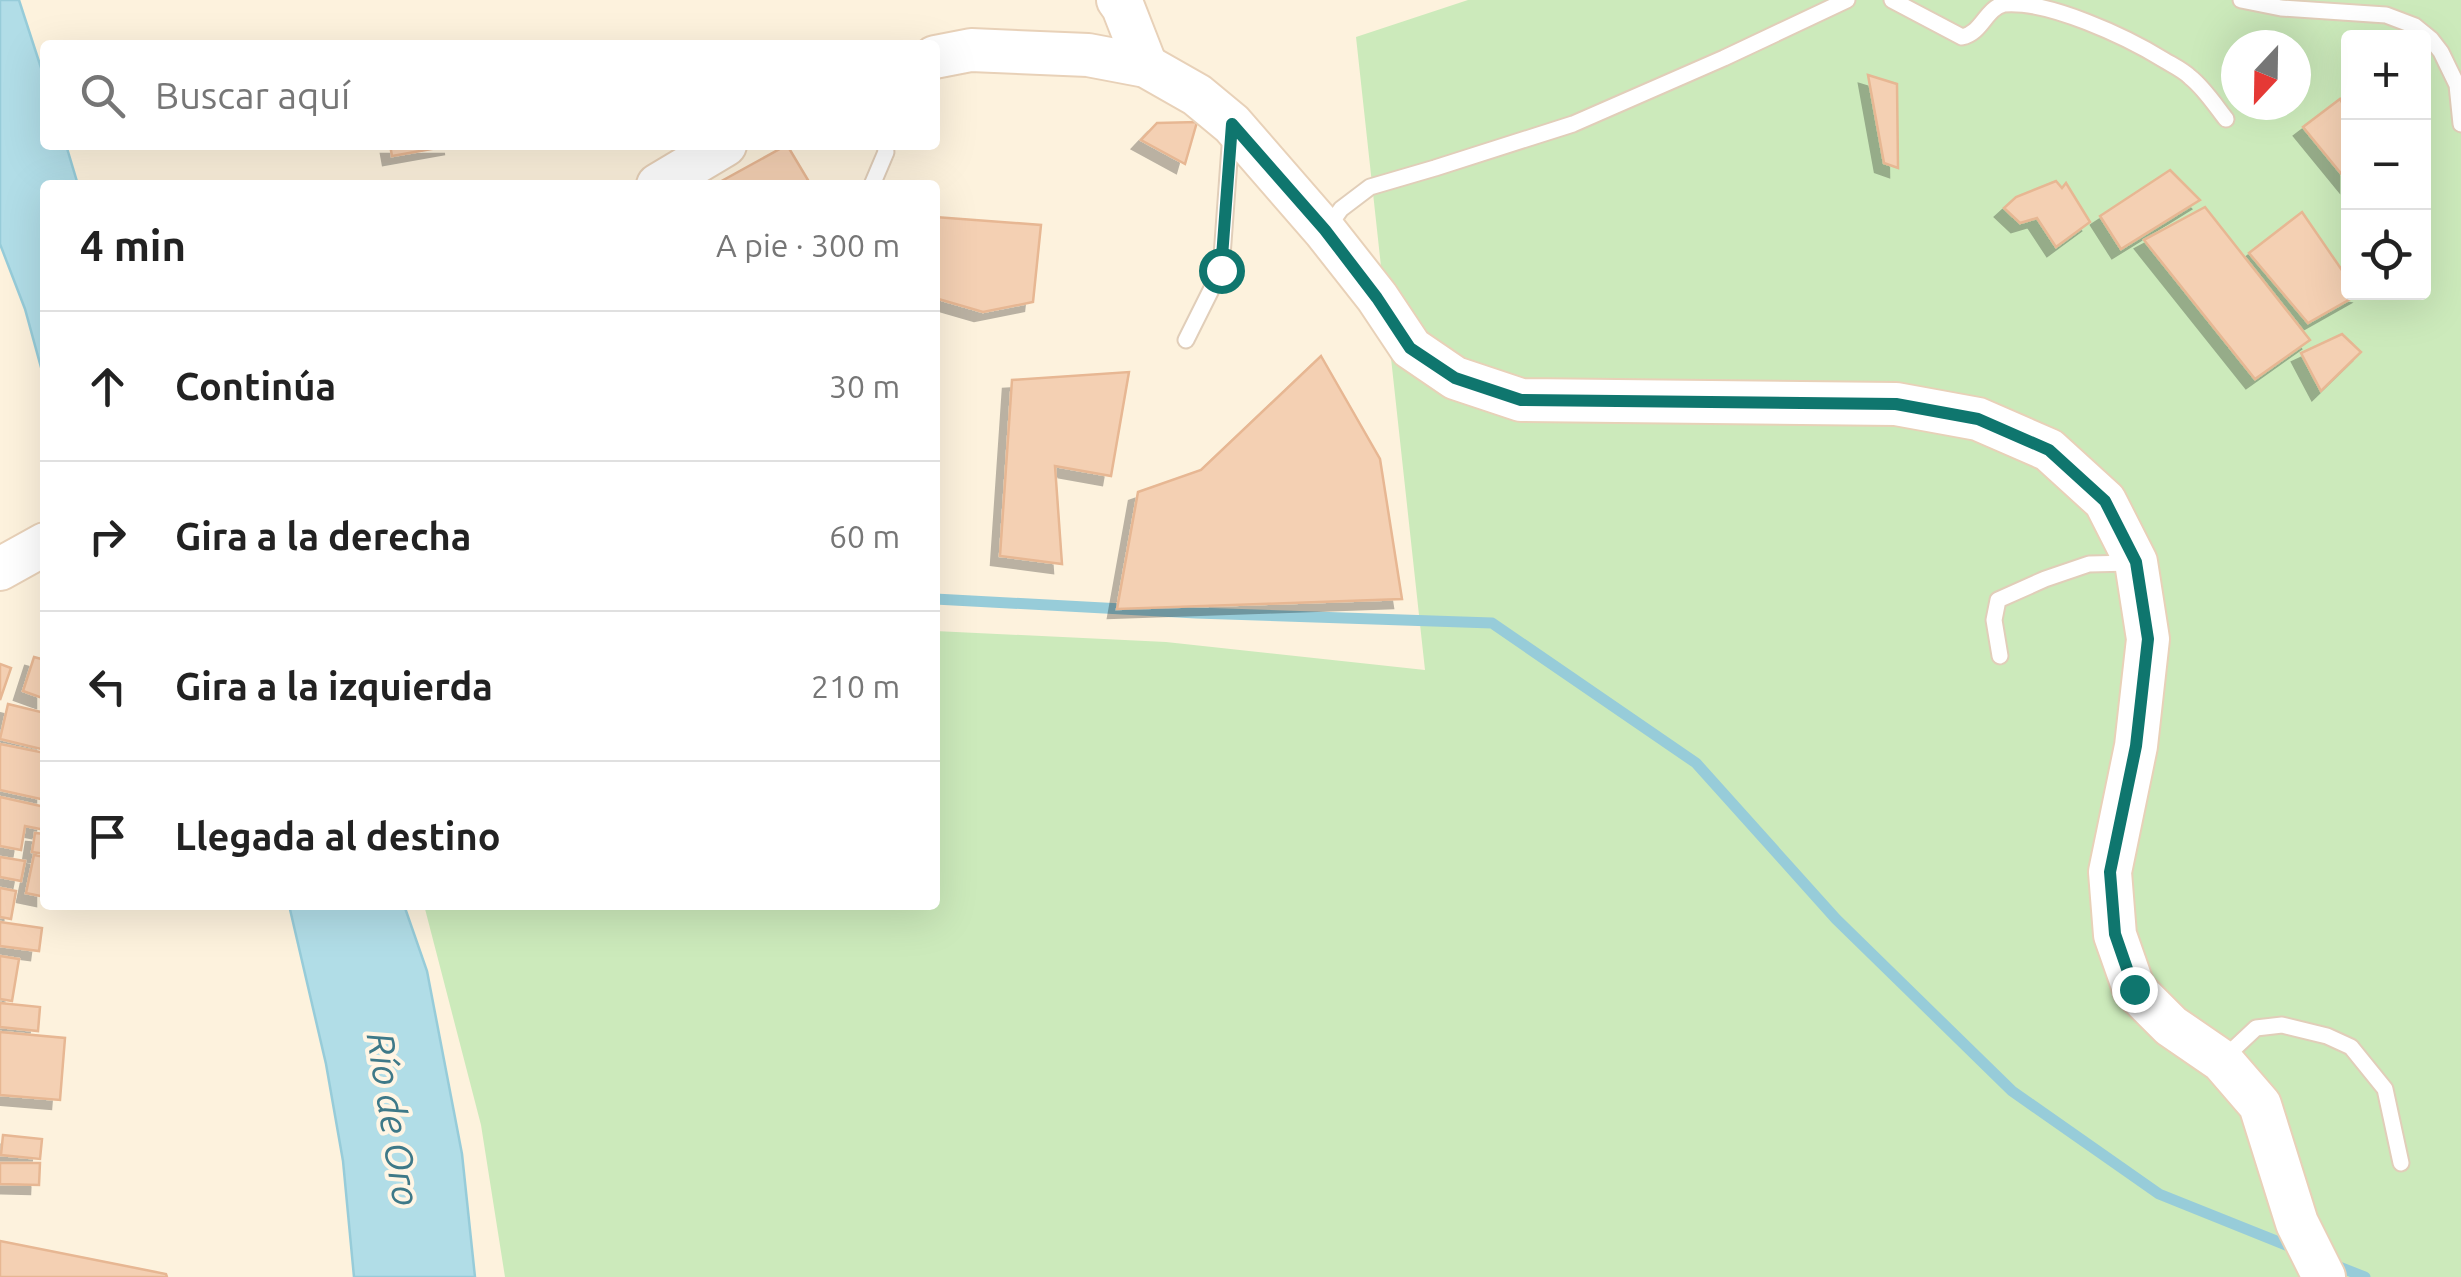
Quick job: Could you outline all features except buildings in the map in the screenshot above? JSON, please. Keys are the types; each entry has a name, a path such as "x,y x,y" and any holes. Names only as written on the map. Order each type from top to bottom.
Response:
{"street":[{"path":"1118,0 1146,66"},
{"path":"940,55 971,50 1088,54 1146,66 1197,95 1232,124 1325,230 1410,348 1455,378 1521,400 1896,404 1978,419 2049,450 2105,501 2136,562 2148,639 2136,746 2110,872 2115,934 2134,989 2171,1026 2222,1060 2260,1105 2297,1222 2324,1277"},
{"path":"666,180 716,150"},
{"path":"0,569 40,547"}],"lane":[{"path":"1325,230 1341,209 1370,186 1573,124 1848,0"},
{"path":"1892,0 1962,36 1975,32 2002,4 2036,4 2064,10 2120,32 2191,77 2221,113"},
{"path":"2242,0 2281,8 2386,15 2415,26 2441,52 2457,85 2461,124"},
{"path":"1186,340 1221,270 1232,124"},
{"path":"874,180 886,150"},
{"path":"2000,656 1994,620 1998,600 2089,564 2136,562"},
{"path":"2222,1060 2256,1028 2282,1026 2327,1036 2351,1047 2384,1089 2400,1163"}],"green space":[{"path":"1468,0 2461,0 2461,1277 505,1277 481,1125 425,910 940,910 940,631 1166,642 1425,670 1356,37"}],"water":[{"path":"0,0 19,0 40,65 40,150 68,150 76,180 40,180 40,364 25,309 0,244"},
{"name":"Río de Oro","path":"290,910 406,910 427,971 462,1154 475,1277 354,1277 343,1161 326,1064"}],"waterway":[{"path":"940,599 1492,623 1696,763 1836,919 2012,1091 2159,1194 2296,1249"},
{"path":"2332,1264 2365,1277"}],"route":[{"path":"1221,270 1232,124 1325,230 1410,348 1455,378 1521,400 1896,404 1978,419 2049,450 2105,501 2136,562 2148,639 2136,746 2110,872 2115,934 2134,989"}]}
